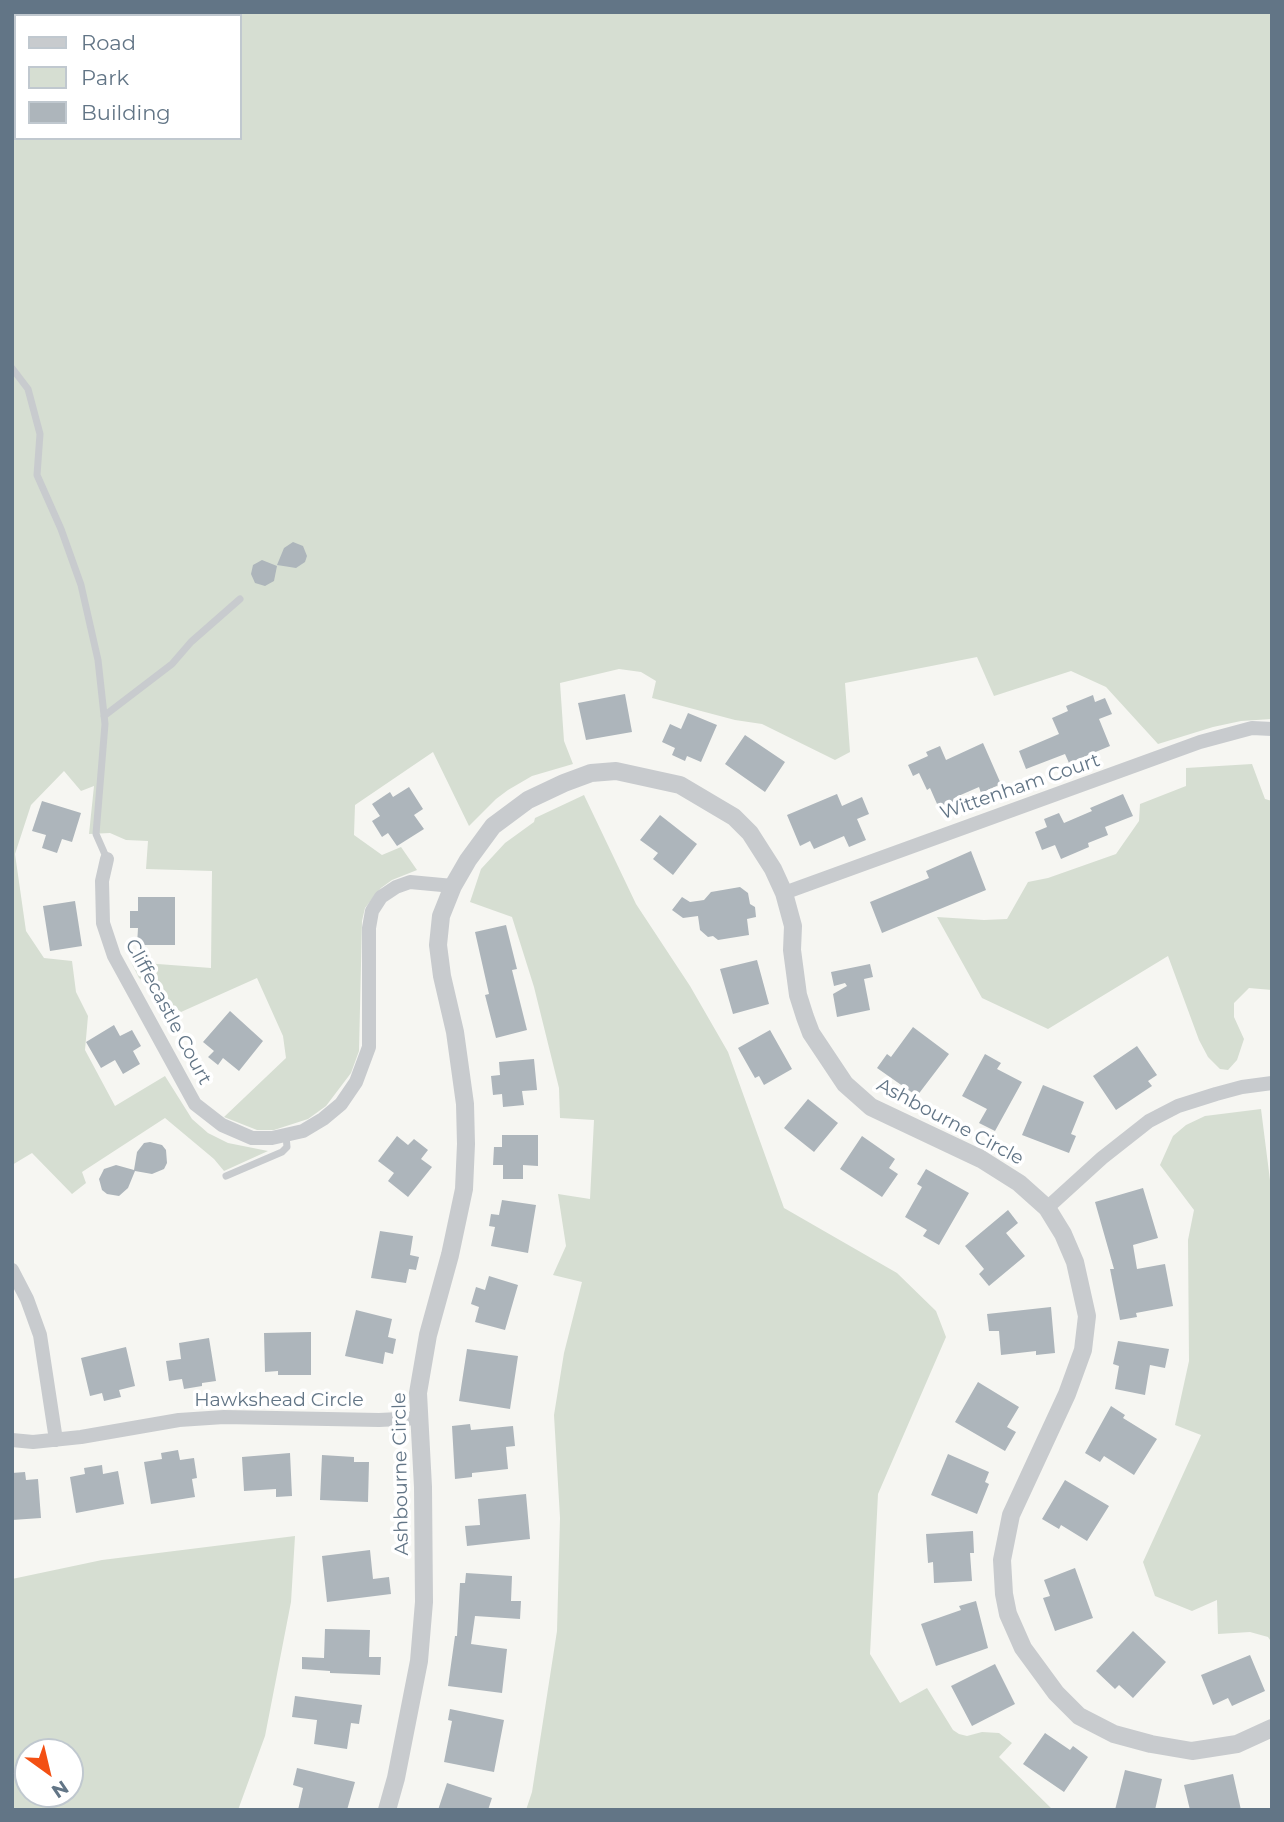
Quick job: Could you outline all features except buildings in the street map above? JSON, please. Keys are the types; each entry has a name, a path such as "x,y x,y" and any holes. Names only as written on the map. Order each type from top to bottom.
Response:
{"street":[{"name":"Wittenham Court","path":"784,892 1200,742 1252,729 1272,729"},
{"name":"Ashbourne Circle","path":"387,1810 419,1661 424,1602 423,1487 418,1393 428,1335 450,1255 464,1189 465,1104 455,1032 442,976 439,946 441,916 453,886 468,860 486,835 512,810 527,800 591,773 617,771 680,785 734,817 750,833 784,892 793,926 792,950 802,1006 811,1033 845,1084 871,1107 981,1159 1009,1177 1047,1208 1063,1234 1076,1262 1087,1316 1083,1350 1067,1394 1011,1515 1002,1560 1008,1614 1023,1648 1056,1693 1079,1716 1114,1734 1150,1744 1192,1751 1237,1744 1272,1728"},
{"name":"Cliffecastle Court","path":"107,859 102,881 102,902 103,923 109,943 195,1104 222,1125 252,1138 286,1136 303,1131 341,1104 356,1082 369,1047 369,928 372,911 381,897 410,882 453,886"},
{"path":"1047,1208 1101,1158 1149,1121 1178,1106 1242,1087 1272,1083"},
{"path":"12,1270 27,1299 40,1335 56,1440"},
{"name":"Hawkshead Circle","path":"12,1440 56,1440 179,1420 224,1417 379,1420 420,1418"}],"lane":[{"path":"12,368 28,389 40,434 37,475 61,529 81,585 98,660 104,716 96,834 107,859"},
{"path":"104,716 172,664 191,642 240,599"},
{"path":"226,1176 282,1152 287,1147 286,1136"}],"green space":[{"path":"12,12 1272,12 1272,719 1241,721 1213,727 1158,744 1106,687 1071,671 994,696 977,657 845,683 850,752 835,760 762,724 735,720 652,698 656,681 641,672 619,669 560,683 564,741 573,764 532,776 508,790 469,826 433,752 355,805 354,835 382,855 401,847 417,870 392,880 381,888 365,908 362,921 359,1051 351,1073 326,1106 308,1119 274,1130 257,1130 224,1117 286,1058 283,1036 257,978 181,1012 139,978 131,962 211,968 212,871 146,869 148,841 126,840 110,833 89,834 94,786 81,791 64,771 31,805 15,854 26,931 44,958 72,961 76,992 88,1016 85,1050 115,1106 165,1076 192,1119 208,1133 228,1143 268,1151 224,1171 214,1159 165,1118 82,1172 86,1183 72,1194 32,1153 12,1165"},
{"path":"1252,764 1265,799 1272,801 1272,990 1249,988 1234,1003 1234,1017 1244,1039 1237,1060 1228,1070 1220,1069 1208,1057 1199,1040 1168,956 1048,1029 982,998 937,917 1007,919 1028,882 1048,878 1116,854 1139,821 1140,804 1186,786 1186,768"},
{"path":"584,795 636,904 690,986 728,1052 784,1208 897,1273 936,1311 946,1337 878,1494 870,1654 900,1703 927,1688 953,1730 959,1734 967,1736 982,1732 999,1733 1012,1743 999,1757 1053,1810 526,1810 532,1792 557,1631 560,1518 554,1415 564,1353 582,1282 553,1275 566,1246 558,1194 590,1199 594,1120 560,1118 559,1088 534,987 512,917 470,902 481,869 505,843 534,822 535,818"},
{"path":"1261,1109 1272,1196 1272,1643 1268,1637 1250,1632 1218,1634 1217,1600 1192,1611 1155,1596 1143,1562 1201,1435 1175,1425 1189,1361 1188,1240 1194,1210 1160,1165 1173,1136 1186,1125 1205,1116"},
{"path":"295,1536 291,1602 265,1736 238,1810 12,1810 12,1579 102,1560"}]}
